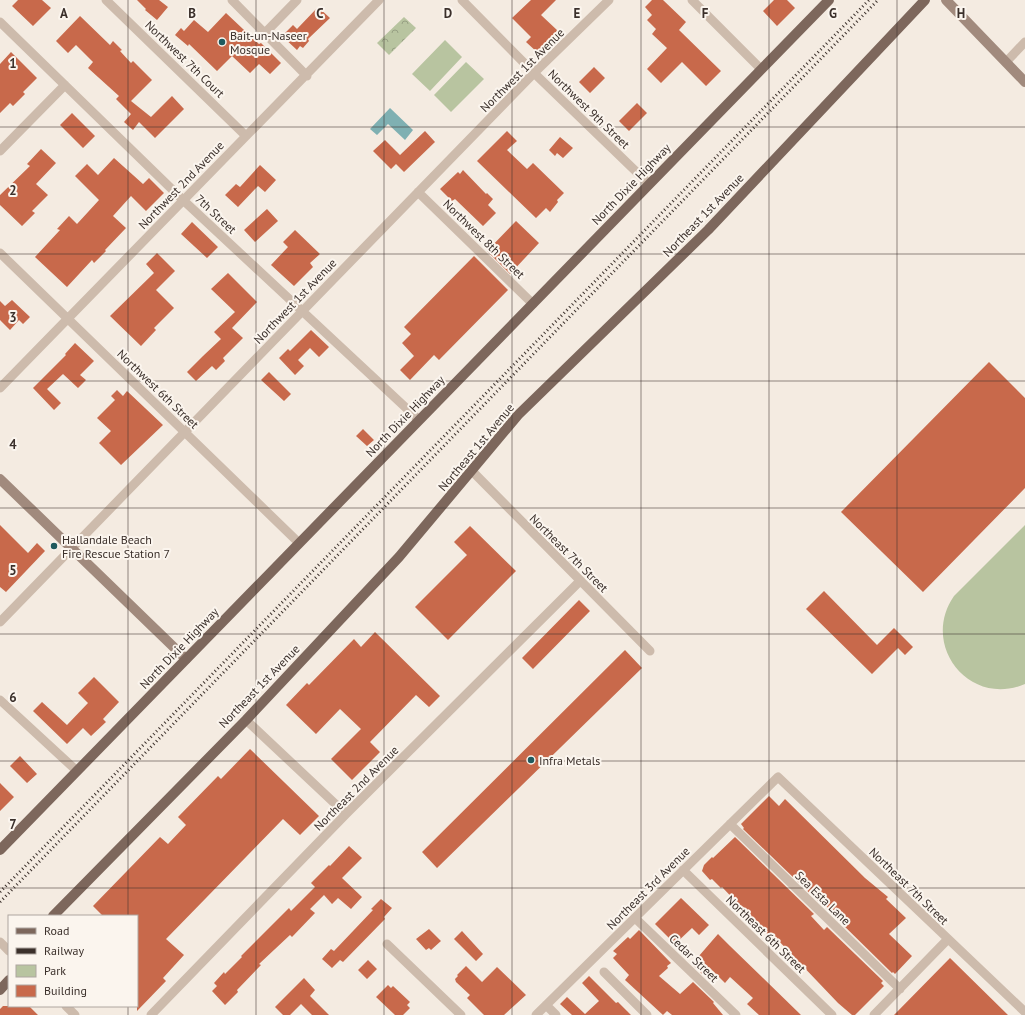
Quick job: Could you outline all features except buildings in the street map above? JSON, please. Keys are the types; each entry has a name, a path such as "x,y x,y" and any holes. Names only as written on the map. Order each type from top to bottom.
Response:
{"main road":[{"name":"North Dixie Highway","path":"0,850 829,0"},
{"name":"Northeast 1st Avenue","path":"54,915 246,720 399,557 518,415 708,230 925,0"},
{"path":"0,990 8,981"}],"street":[{"name":"Northwest 7th Court","path":"106,0 246,136"},
{"path":"232,0 307,76"},
{"path":"265,33 297,0"},
{"name":"Northwest 2nd Avenue","path":"0,388 183,200 307,76 379,0"},
{"name":"Northwest 9th Street","path":"462,0 534,73 649,184"},
{"name":"Northwest 1st Avenue","path":"0,622 534,73 609,0"},
{"path":"692,0 761,69"},
{"path":"946,0 1025,82"},
{"name":"7th Street","path":"0,22 183,200 419,420"},
{"path":"1006,62 1025,42"},
{"path":"0,151 65,85"},
{"name":"Northwest 8th Street","path":"418,192 532,304"},
{"name":"Northwest 6th Street","path":"0,253 299,543"},
{"name":"Northeast 7th Street","path":"472,471 650,651"},
{"path":"0,479 186,659"},
{"name":"Northeast 2nd Avenue","path":"151,1015 346,814 580,581"},
{"path":"0,700 76,771"},
{"path":"246,720 346,814"},
{"name":"Northeast 7th Street","path":"778,778 1025,1012"},
{"name":"Northeast 3rd Avenue","path":"536,1015 778,778"},
{"name":"Sea Esta Lane","path":"730,824 900,989"},
{"name":"Northeast 6th Street","path":"683,870 832,1015"},
{"name":"Cedar Street","path":"635,918 736,1015"},
{"path":"874,1015 948,939"},
{"path":"0,942 8,950"},
{"path":"387,944 461,1015"},
{"path":"604,972 647,1015"},
{"path":"546,1005 556,1015"},
{"path":"67,1007 75,1015"}],"green space":[{"path":"404,17 416,28 389,55 377,43"},
{"path":"445,40 462,57 430,91 412,74"},
{"path":"466,62 484,79 451,112 434,95"},
{"path":"1025,525 1025,684 1004,689 986,687 969,680 956,667 947,652 943,634 945,615 954,596"}],"water":[{"path":"390,108 413,130 405,140 388,124 377,135 370,129"}],"railway":[{"path":"0,892 869,0"},
{"path":"0,902 878,0"}],"place":[{"name":"Bait-un-Naseer Mosque","path":"222,42"},
{"name":"Hallandale Beach Fire Rescue Station 7","path":"54,546"},
{"name":"Infra Metals","path":"531,760"}]}
